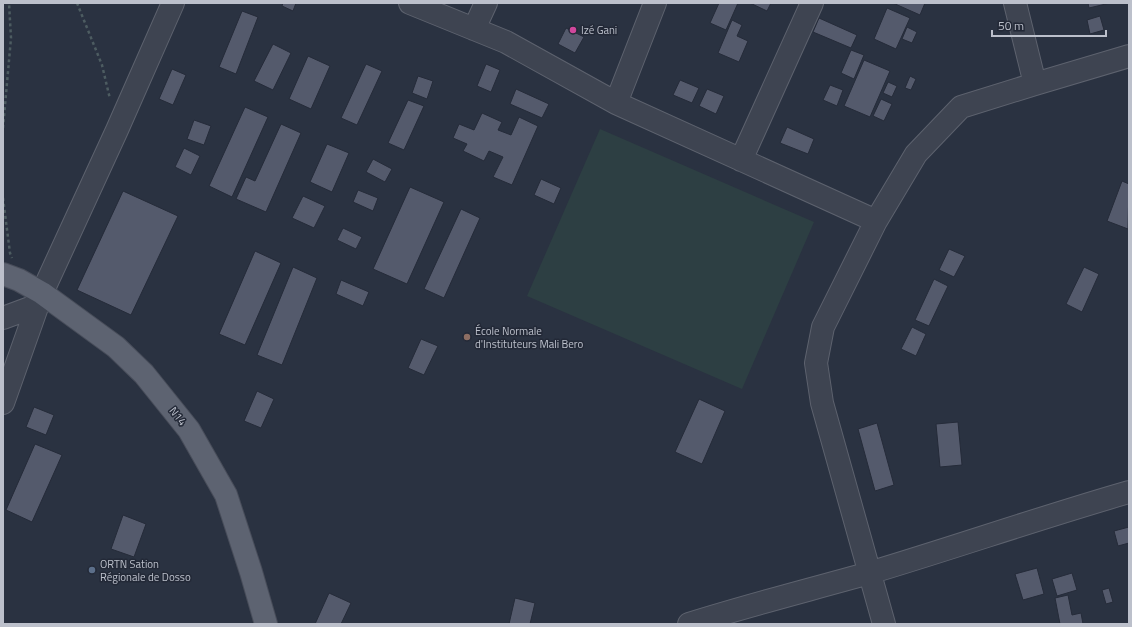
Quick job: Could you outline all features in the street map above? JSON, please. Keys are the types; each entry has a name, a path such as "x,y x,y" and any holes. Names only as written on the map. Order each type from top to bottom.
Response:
{"main road":[{"name":"N14","path":"11,277 40,299 116,347 144,374 189,430 226,495 266,624"}],"street":[{"path":"3,403 9,376 40,299 173,3"},
{"path":"410,3 506,42 616,103 876,221"},
{"path":"474,29 486,3"},
{"path":"616,103 655,3"},
{"path":"741,160 812,3"},
{"path":"1015,3 1035,84"},
{"path":"884,624 822,403 816,363 823,327 876,221 916,154 962,107 1129,56"},
{"path":"3,318 40,299"},
{"path":"689,624 727,618 1069,509 1129,492"}],"path":[{"path":"3,128 11,38 10,3"},
{"path":"77,3 102,65 110,101"},
{"path":"3,198 10,253 11,277"}],"shaded area":[{"path":"600,129 814,222 742,389 527,296"}],"building":[{"path":"283,3 296,3 293,11 282,6"},
{"path":"719,3 738,3 726,30 710,23"},
{"path":"750,3 771,3 767,11"},
{"path":"893,3 925,3 920,15"},
{"path":"1088,3 1110,3 1089,8"},
{"path":"887,8 910,18 896,49 874,39"},
{"path":"242,11 258,17 236,74 219,67"},
{"path":"1100,16 1104,30 1090,34 1087,20"},
{"path":"819,18 857,35 851,48 813,32"},
{"path":"732,20 742,25 737,36 748,41 739,62 718,53"},
{"path":"907,27 917,32 912,43 902,39"},
{"path":"566,28 584,37 575,53 558,44"},
{"path":"273,44 291,53 273,90 254,81"},
{"path":"851,50 864,55 854,79 841,73"},
{"path":"308,56 330,66 311,109 289,99"},
{"path":"864,60 890,71 870,117 844,106"},
{"path":"366,64 382,71 357,125 341,118"},
{"path":"486,64 500,70 491,92 477,86"},
{"path":"172,69 186,75 173,105 159,99"},
{"path":"418,76 433,81 427,99 412,93"},
{"path":"910,76 916,79 911,90 905,88"},
{"path":"680,80 699,88 692,103 673,95"},
{"path":"888,82 897,86 892,97 883,93"},
{"path":"830,85 843,90 837,106 823,100"},
{"path":"516,89 549,104 542,118 510,104"},
{"path":"707,89 724,96 716,114 699,106"},
{"path":"881,99 892,104 884,121 873,116"},
{"path":"408,100 424,106 404,150 388,143"},
{"path":"245,107 268,117 232,197 209,186"},
{"path":"482,113 502,122 498,130 511,135 519,117 538,126 512,185 493,177 503,157 489,151 484,161 463,151 467,144 453,138 459,124 474,130"},
{"path":"194,120 211,126 204,145 187,139"},
{"path":"281,124 301,133 266,212 236,199 246,177 255,181"},
{"path":"787,127 814,139 808,154 780,143"},
{"path":"327,144 349,153 332,192 310,182"},
{"path":"184,148 200,156 191,175 175,167"},
{"path":"373,159 392,169 385,182 366,172"},
{"path":"541,179 561,188 554,204 534,195"},
{"path":"1122,181 1129,184 1128,229 1107,221"},
{"path":"410,187 444,202 407,284 373,269"},
{"path":"358,190 378,198 373,211 353,202"},
{"path":"123,191 178,216 131,315 77,290"},
{"path":"303,196 325,206 314,228 292,218"},
{"path":"461,209 480,218 444,298 424,289"},
{"path":"343,228 362,237 356,249 337,240"},
{"path":"949,249 965,256 954,277 939,270"},
{"path":"255,251 281,263 245,345 219,334"},
{"path":"293,267 317,278 282,365 257,355"},
{"path":"1084,267 1099,274 1082,312 1066,304"},
{"path":"934,279 948,286 929,326 915,320"},
{"path":"341,280 369,292 363,306 336,294"},
{"path":"912,327 926,334 916,356 901,349"},
{"path":"421,339 438,346 424,375 408,368"},
{"path":"257,391 274,399 261,428 244,421"},
{"path":"699,399 725,411 702,464 675,452"},
{"path":"34,407 54,415 46,435 26,427"},
{"path":"958,422 962,465 940,467 936,424"},
{"path":"877,423 894,485 875,491 858,429"},
{"path":"35,444 62,455 32,522 6,510"},
{"path":"123,515 146,524 134,557 111,549"},
{"path":"1129,527 1129,543 1118,546 1114,531"},
{"path":"1037,568 1044,594 1023,600 1015,574"},
{"path":"1072,573 1077,590 1057,596 1052,579"},
{"path":"1109,588 1113,602 1106,604 1102,590"},
{"path":"329,593 351,603 341,624 315,624"},
{"path":"1068,595 1072,615 1081,613 1083,624 1060,624 1055,598"},
{"path":"515,598 535,603 530,624 509,624"}],"place":[{"name":"Izé Gani","path":"573,30"},
{"name":"École Normale d'Instituteurs Mali Bero","path":"467,337"},
{"name":"ORTN Sation Régionale de Dosso","path":"92,570"}]}
